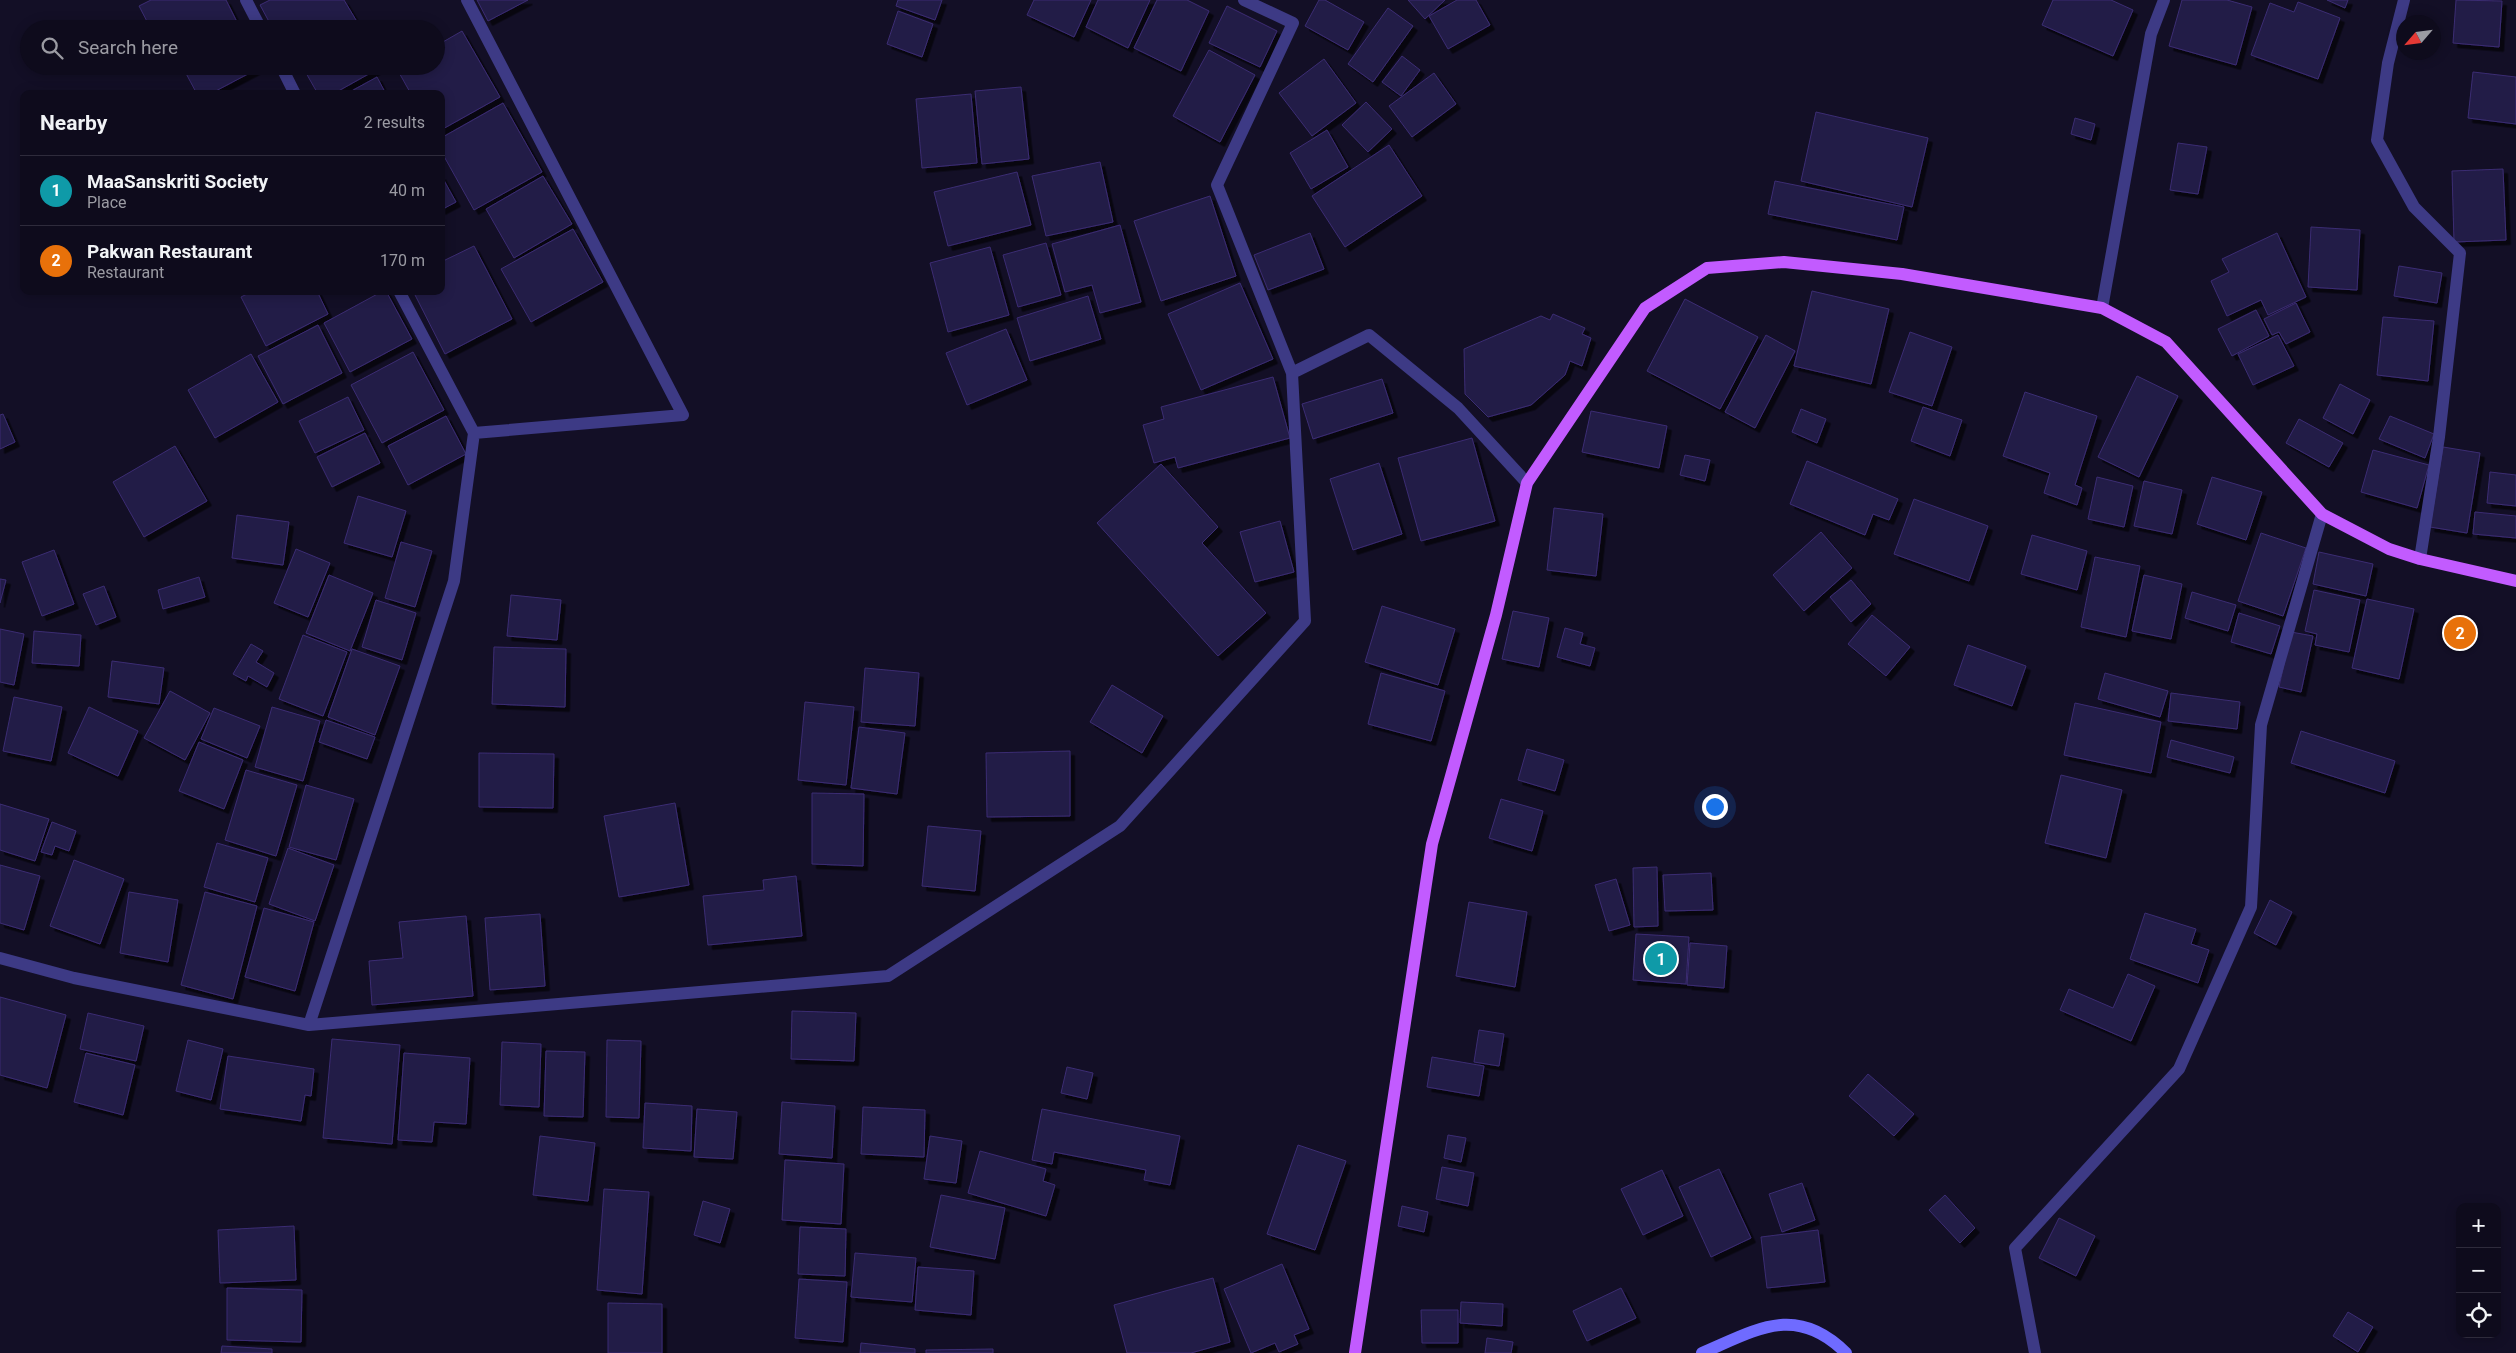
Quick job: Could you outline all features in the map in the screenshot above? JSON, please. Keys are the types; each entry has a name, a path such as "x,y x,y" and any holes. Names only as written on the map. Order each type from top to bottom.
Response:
{"main road":[{"path":"1355,1353 1432,844 1496,615 1527,483 1645,308 1707,268 1794,263 1902,274 2102,308 2166,342 2322,514 2388,549 2420,559 2516,581"},
{"path":"1702,1353 1774,1324 1797,1325 1819,1331 1846,1353"}],"street":[{"path":"246,0 256,20"},
{"path":"467,0 683,415 474,433"},
{"path":"0,958 74,978 309,1025 888,976 1120,826 1305,621 1292,373 1217,185 1293,23 1244,0"},
{"path":"2102,308 2151,34 2164,0"},
{"path":"2404,0 2388,63 2377,140 2414,207 2460,253 2439,437 2420,559"},
{"path":"285,75 293,90"},
{"path":"309,1025 454,581 474,433 401,295"},
{"path":"1292,373 1370,335 1458,408 1527,483"},
{"path":"2035,1353 2015,1248 2179,1069 2251,907 2261,724 2322,514"}],"building":[{"path":"151,0 226,0 236,20 146,20 139,6"},
{"path":"270,0 344,0 356,20 268,20 260,5"},
{"path":"477,0 528,0 488,21"},
{"path":"898,0 942,0 935,20 896,6"},
{"path":"1034,0 1091,0 1074,37 1027,15"},
{"path":"1098,0 1150,0 1128,48 1086,27"},
{"path":"1157,0 1187,0 1209,11 1181,71 1134,48"},
{"path":"1319,0 1325,0 1364,22 1348,50 1305,26"},
{"path":"1408,0 1445,0 1425,19"},
{"path":"1457,0 1476,0 1490,25 1448,49 1429,16"},
{"path":"2053,0 2111,0 2133,10 2113,56 2042,25"},
{"path":"2182,0 2227,0 2252,7 2236,65 2169,46"},
{"path":"2327,0 2348,0 2345,8"},
{"path":"2456,0 2502,1 2499,47 2453,43"},
{"path":"2298,2 2340,18 2318,79 2251,55 2270,3 2294,12"},
{"path":"1227,6 1277,31 1260,67 1209,43"},
{"path":"1388,8 1413,26 1373,82 1348,64"},
{"path":"898,11 933,24 922,57 887,44"},
{"path":"462,31 500,97 445,128 445,90 409,90 400,75 445,75 445,41"},
{"path":"1209,50 1255,75 1220,142 1173,116"},
{"path":"1402,56 1420,70 1401,96 1382,82"},
{"path":"1324,59 1356,103 1312,136 1279,93"},
{"path":"2473,72 2516,77 2516,124 2468,118"},
{"path":"1434,73 1456,104 1412,137 1389,106"},
{"path":"187,75 246,75 218,90 195,90"},
{"path":"307,75 367,75 340,90 316,90"},
{"path":"377,77 384,90 353,90"},
{"path":"1021,87 1029,159 982,164 975,91"},
{"path":"971,94 977,163 922,168 916,99"},
{"path":"1366,102 1392,129 1368,152 1342,125"},
{"path":"503,103 542,172 474,210 445,158 445,136"},
{"path":"1816,112 1928,138 1912,207 1801,181"},
{"path":"2075,118 2095,124 2091,140 2071,134"},
{"path":"1327,130 1348,167 1311,189 1290,153"},
{"path":"2178,143 2207,147 2198,194 2170,190"},
{"path":"1389,145 1422,196 1345,247 1312,196"},
{"path":"1100,162 1113,222 1046,236 1032,176"},
{"path":"2503,169 2506,240 2454,242 2452,171"},
{"path":"1017,172 1031,225 948,246 934,192"},
{"path":"543,176 572,224 514,258 486,209"},
{"path":"1775,181 1904,207 1897,240 1768,214"},
{"path":"445,182 456,202 445,208"},
{"path":"1210,196 1236,276 1161,301 1134,221"},
{"path":"1120,225 1141,302 1100,313 1092,285 1065,292 1052,244"},
{"path":"2311,227 2360,230 2357,290 2308,287"},
{"path":"573,229 603,282 531,322 501,269"},
{"path":"1310,233 1324,269 1268,290 1254,255"},
{"path":"2277,233 2306,297 2268,315 2261,300 2227,316 2211,281 2229,272 2222,259"},
{"path":"1046,243 1061,295 1018,307 1003,255"},
{"path":"474,246 512,319 445,354 415,295 445,295 445,260"},
{"path":"990,247 1009,315 948,332 930,263"},
{"path":"2399,266 2442,273 2437,303 2394,296"},
{"path":"1240,283 1273,359 1201,390 1168,314"},
{"path":"1812,291 1889,309 1871,384 1794,366"},
{"path":"245,295 319,295 328,314 266,346 241,297"},
{"path":"376,295 388,295 412,339 350,372 324,323"},
{"path":"1088,296 1101,339 1030,361 1017,318"},
{"path":"1685,299 1758,337 1720,409 1647,371"},
{"path":"2296,303 2310,332 2286,344 2279,332 2272,335 2264,319"},
{"path":"2256,310 2269,336 2232,356 2218,329"},
{"path":"1553,314 1585,328 1582,334 1591,338 1582,366 1570,361 1565,375 1531,405 1488,417 1465,394 1464,349 1541,316 1550,320"},
{"path":"2383,317 2434,321 2428,381 2377,375"},
{"path":"318,325 342,373 283,404 258,356"},
{"path":"1006,329 1027,380 967,405 946,353"},
{"path":"1910,332 1952,347 1932,406 1889,392"},
{"path":"1766,335 1795,351 1755,428 1725,412"},
{"path":"2278,335 2294,366 2253,385 2238,354"},
{"path":"413,352 444,410 382,443 351,385"},
{"path":"251,354 278,402 215,438 188,390"},
{"path":"2137,376 2178,396 2139,477 2098,457"},
{"path":"1273,377 1290,438 1178,468 1175,457 1154,463 1143,425 1164,419 1161,407"},
{"path":"1382,379 1393,413 1313,439 1302,404"},
{"path":"2340,384 2370,400 2353,434 2323,418"},
{"path":"2025,392 2097,416 2075,485 2082,488 2077,505 2044,493 2050,473 2003,456"},
{"path":"348,397 364,430 315,453 299,421"},
{"path":"1923,407 1962,420 1950,456 1911,441"},
{"path":"1801,409 1826,419 1817,443 1792,432"},
{"path":"1591,411 1667,426 1659,468 1582,452"},
{"path":"3,414 15,442 0,449 0,415"},
{"path":"446,416 466,454 408,485 388,446"},
{"path":"2390,416 2434,434 2425,458 2379,439"},
{"path":"2299,419 2343,443 2329,467 2286,443"},
{"path":"365,433 380,463 332,487 317,457"},
{"path":"1472,438 1495,521 1421,541 1398,458"},
{"path":"175,446 207,501 144,537 113,482"},
{"path":"2443,447 2480,453 2467,533 2430,527"},
{"path":"2373,450 2429,465 2417,508 2361,492"},
{"path":"1685,455 1710,460 1705,481 1680,475"},
{"path":"1807,461 1898,499 1889,520 1873,514 1865,535 1790,504"},
{"path":"1379,463 1402,534 1353,550 1330,479"},
{"path":"1161,464 1218,527 1202,543 1266,613 1218,656 1097,523"},
{"path":"2490,472 2516,475 2516,506 2487,503"},
{"path":"2097,477 2133,486 2124,527 2088,519"},
{"path":"2212,477 2262,492 2246,540 2197,524"},
{"path":"2144,481 2182,490 2172,534 2134,526"},
{"path":"358,496 406,511 392,557 344,543"},
{"path":"1914,499 1988,526 1969,581 1894,554"},
{"path":"1554,508 1603,514 1596,576 1547,570"},
{"path":"2475,512 2516,516 2516,538 2473,534"},
{"path":"237,515 289,522 283,565 232,558"},
{"path":"1280,521 1294,572 1255,582 1240,532"},
{"path":"1821,532 1852,568 1804,611 1773,575"},
{"path":"2261,533 2306,548 2283,616 2238,601"},
{"path":"2032,535 2087,551 2077,590 2021,574"},
{"path":"401,542 432,551 415,607 385,598"},
{"path":"296,549 330,563 308,617 274,603"},
{"path":"54,550 74,604 42,616 22,562"},
{"path":"2319,552 2373,564 2366,596 2313,584"},
{"path":"2095,557 2140,566 2126,637 2081,627"},
{"path":"329,575 373,593 350,651 306,633"},
{"path":"2144,575 2182,584 2171,639 2132,631"},
{"path":"199,577 205,597 163,609 158,590"},
{"path":"0,579 6,580 0,603"},
{"path":"1851,580 1871,604 1851,622 1830,597"},
{"path":"104,586 116,617 96,625 83,594"},
{"path":"2314,590 2360,600 2349,652 2315,645 2317,634 2305,631"},
{"path":"2192,592 2236,605 2228,631 2185,618"},
{"path":"511,595 561,600 557,640 507,636"},
{"path":"2367,599 2414,609 2399,679 2352,668"},
{"path":"376,600 416,613 402,660 362,647"},
{"path":"1382,606 1455,629 1438,685 1365,662"},
{"path":"1513,611 1549,618 1539,667 1502,659"},
{"path":"2239,613 2280,626 2271,654 2231,642"},
{"path":"1872,615 1910,647 1886,676 1848,644"},
{"path":"1565,628 1583,633 1580,644 1595,648 1590,666 1557,657"},
{"path":"0,629 24,634 14,685 0,682"},
{"path":"34,631 81,635 79,666 32,663"},
{"path":"2291,632 2313,636 2301,692 2279,687"},
{"path":"303,635 347,652 323,716 279,699"},
{"path":"251,644 263,651 256,662 274,673 267,687 248,676 246,681 233,674"},
{"path":"1968,645 2026,666 2012,706 1954,685"},
{"path":"494,647 566,649 565,707 492,704"},
{"path":"352,649 400,666 375,735 328,717"},
{"path":"112,661 164,668 159,704 108,697"},
{"path":"865,668 919,673 915,726 861,722"},
{"path":"1381,673 1445,691 1431,741 1368,724"},
{"path":"2105,673 2168,691 2160,717 2098,699"},
{"path":"1112,685 1163,716 1142,753 1090,722"},
{"path":"170,691 210,713 185,760 144,738"},
{"path":"2171,693 2240,702 2237,729 2168,721"},
{"path":"14,697 62,707 51,761 3,751"},
{"path":"805,702 854,707 846,785 798,780"},
{"path":"2075,703 2161,722 2151,773 2064,755"},
{"path":"89,707 138,731 118,776 68,753"},
{"path":"272,707 320,721 303,781 255,767"},
{"path":"214,708 260,726 247,758 201,739"},
{"path":"326,720 375,737 367,759 319,742"},
{"path":"859,727 905,733 897,794 851,788"},
{"path":"2301,731 2395,761 2385,793 2291,763"},
{"path":"2171,740 2234,757 2230,773 2167,757"},
{"path":"199,742 243,760 224,809 179,791"},
{"path":"1527,749 1564,760 1555,791 1518,780"},
{"path":"1070,751 1070,816 987,817 986,753"},
{"path":"479,753 554,754 553,808 479,807"},
{"path":"246,770 297,785 276,856 225,840"},
{"path":"2061,775 2122,790 2106,858 2045,843"},
{"path":"306,785 354,799 336,860 289,847"},
{"path":"812,793 864,794 863,866 812,864"},
{"path":"1501,799 1543,811 1532,851 1489,838"},
{"path":"675,803 689,885 619,897 604,816"},
{"path":"0,804 49,819 35,861 0,850"},
{"path":"52,822 76,831 69,851 55,846 52,855 41,852"},
{"path":"928,826 981,831 975,891 922,886"},
{"path":"217,843 268,858 255,902 204,887"},
{"path":"288,848 334,865 315,921 269,904"},
{"path":"74,860 124,879 100,944 50,926"},
{"path":"0,865 40,876 24,930 0,923"},
{"path":"1657,867 1658,926 1634,927 1633,868"},
{"path":"1711,873 1713,910 1665,911 1663,875"},
{"path":"796,876 802,936 708,945 703,896 764,890 763,880"},
{"path":"1616,879 1630,925 1609,931 1595,885"},
{"path":"129,892 178,900 168,962 120,953"},
{"path":"205,892 257,906 233,999 181,985"},
{"path":"2270,900 2292,912 2276,945 2254,933"},
{"path":"1469,902 1527,912 1515,987 1456,976"},
{"path":"264,908 314,922 295,991 245,977"},
{"path":"2145,913 2196,929 2191,944 2209,950 2198,983 2130,959"},
{"path":"540,914 545,986 490,990 485,918"},
{"path":"466,916 473,996 372,1005 369,961 403,958 399,922"},
{"path":"1636,934 1689,937 1686,984 1633,980"},
{"path":"1690,943 1727,946 1724,988 1687,985"},
{"path":"2128,974 2155,986 2131,1041 2060,1010 2069,989 2113,1008"},
{"path":"0,997 66,1015 47,1088 0,1075"},
{"path":"792,1011 856,1013 854,1061 791,1059"},
{"path":"88,1013 144,1026 136,1061 80,1049"},
{"path":"1479,1030 1504,1034 1499,1066 1474,1062"},
{"path":"332,1039 400,1045 392,1144 323,1138"},
{"path":"188,1040 223,1049 211,1100 176,1091"},
{"path":"607,1040 641,1041 639,1118 606,1117"},
{"path":"502,1042 541,1044 539,1107 500,1105"},
{"path":"546,1051 585,1052 583,1117 544,1116"},
{"path":"86,1053 135,1065 123,1115 74,1102"},
{"path":"404,1053 470,1058 466,1124 434,1122 432,1142 398,1140"},
{"path":"228,1056 314,1069 311,1096 305,1095 301,1121 220,1109"},
{"path":"1432,1057 1484,1066 1479,1096 1427,1087"},
{"path":"1067,1067 1093,1073 1087,1099 1061,1093"},
{"path":"1868,1074 1914,1114 1894,1136 1849,1096"},
{"path":"782,1102 835,1106 832,1158 779,1154"},
{"path":"645,1103 692,1106 691,1151 643,1148"},
{"path":"863,1107 925,1110 924,1157 861,1154"},
{"path":"697,1109 737,1112 733,1159 694,1157"},
{"path":"1042,1109 1180,1136 1170,1185 1144,1180 1146,1170 1054,1152 1052,1164 1032,1160"},
{"path":"1448,1135 1466,1138 1461,1162 1444,1158"},
{"path":"540,1136 595,1143 588,1201 533,1195"},
{"path":"930,1136 962,1141 956,1183 924,1179"},
{"path":"1298,1145 1346,1161 1315,1250 1267,1234"},
{"path":"980,1151 1046,1169 1043,1181 1055,1185 1046,1216 968,1193"},
{"path":"785,1160 844,1164 841,1224 782,1220"},
{"path":"1442,1167 1474,1173 1468,1206 1436,1199"},
{"path":"1719,1169 1751,1238 1711,1257 1679,1187"},
{"path":"1662,1170 1683,1216 1643,1235 1621,1189"},
{"path":"1802,1183 1815,1220 1782,1232 1769,1194"},
{"path":"604,1189 649,1192 642,1294 597,1290"},
{"path":"941,1195 1005,1208 995,1259 930,1247"},
{"path":"1945,1195 1975,1228 1960,1243 1929,1210"},
{"path":"703,1201 730,1209 720,1243 694,1235"},
{"path":"1402,1206 1428,1212 1424,1232 1398,1226"},
{"path":"2059,1218 2095,1236 2076,1276 2039,1258"},
{"path":"294,1226 296,1280 220,1283 218,1230"},
{"path":"800,1227 846,1229 845,1276 798,1274"},
{"path":"1818,1230 1825,1282 1767,1288 1761,1237"},
{"path":"855,1253 916,1258 912,1302 851,1297"},
{"path":"1282,1264 1309,1329 1294,1335 1298,1344 1279,1352 1275,1343 1251,1353 1224,1289"},
{"path":"918,1267 974,1271 971,1315 915,1310"},
{"path":"1213,1278 1230,1342 1191,1353 1127,1353 1114,1305"},
{"path":"799,1279 847,1282 843,1342 795,1338"},
{"path":"227,1288 302,1290 301,1342 227,1340"},
{"path":"1621,1288 1636,1318 1587,1341 1573,1311"},
{"path":"1461,1302 1503,1304 1502,1326 1460,1323"},
{"path":"608,1303 662,1304 662,1353 608,1353"},
{"path":"1421,1310 1458,1310 1458,1343 1422,1343"},
{"path":"2348,1312 2373,1327 2358,1352 2333,1336"},
{"path":"1487,1338 1513,1342 1511,1353 1485,1353"},
{"path":"861,1343 915,1349 915,1353 860,1353"},
{"path":"222,1346 272,1349 272,1353 221,1353"},
{"path":"993,1349 993,1353 926,1353 926,1350"}],"place":[{"name":"Pakwan Restaurant","path":"2460,633"},
{"name":"MaaSanskriti Society","path":"1661,959"}]}
